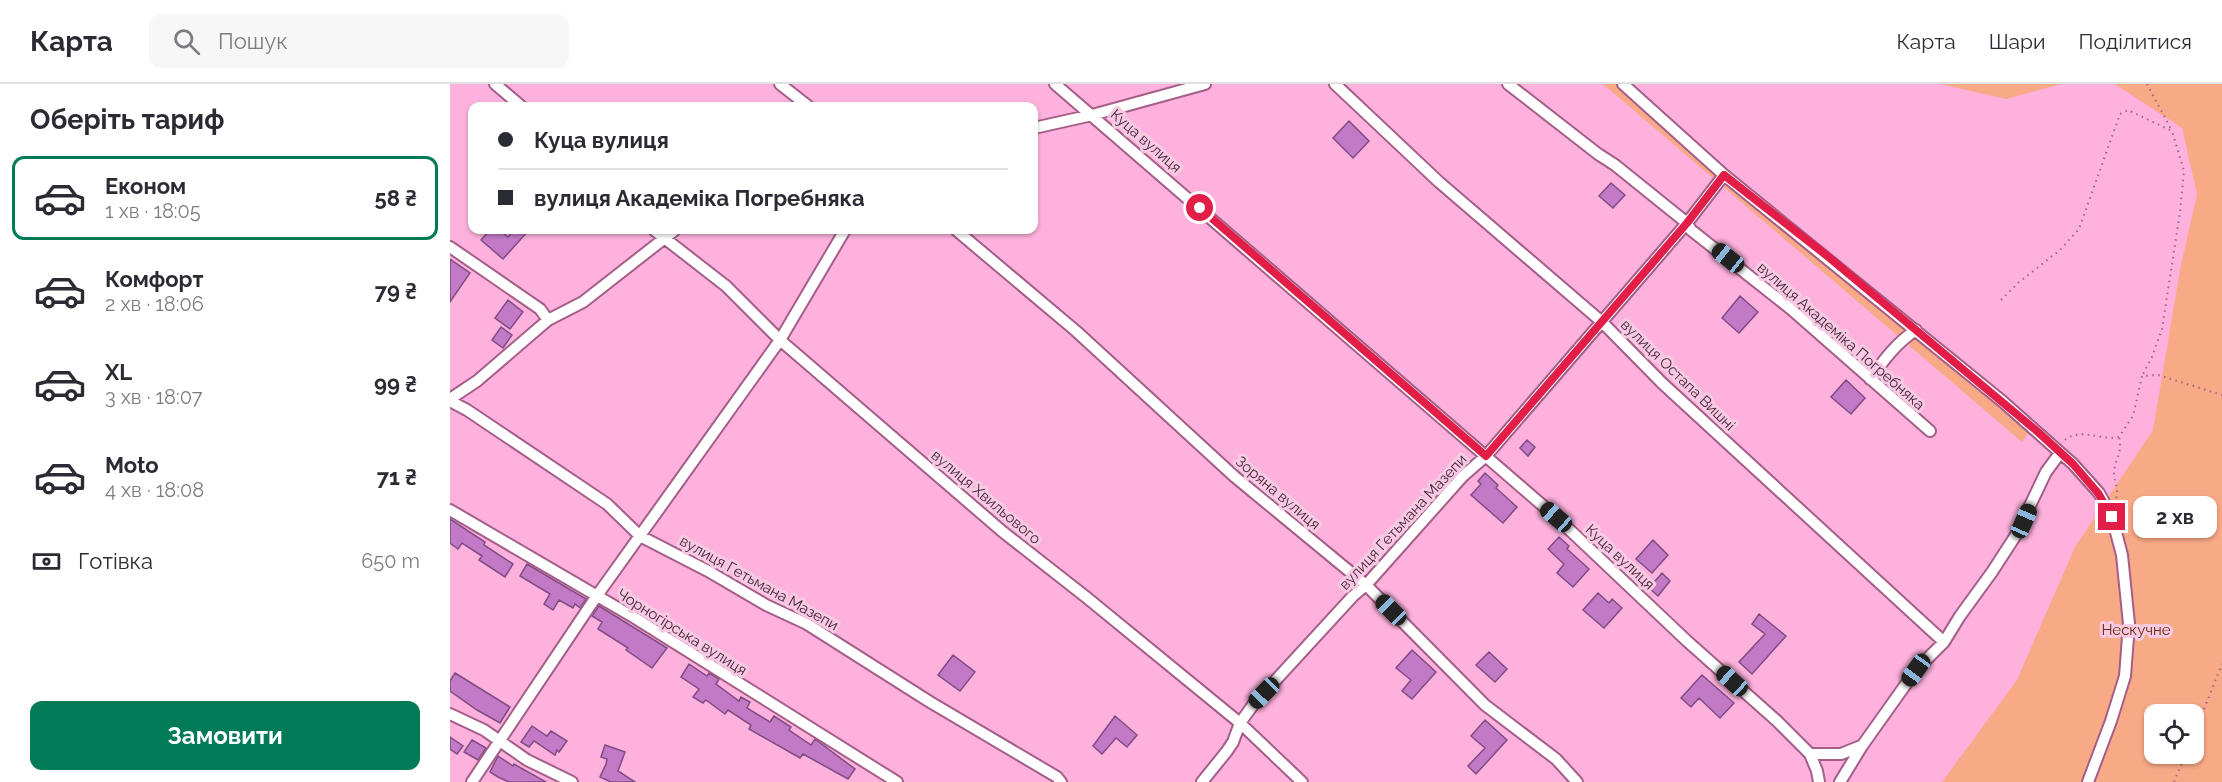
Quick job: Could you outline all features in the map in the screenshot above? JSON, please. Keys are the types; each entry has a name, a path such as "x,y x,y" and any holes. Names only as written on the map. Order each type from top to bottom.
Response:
{"street":[{"path":"495,84 516,102"},
{"path":"780,84 803,102"},
{"name":"Куца вулиця","path":"1055,84 1556,517 1810,754 1819,782"},
{"path":"1038,127 1205,84"},
{"name":"вулиця Остапа Вишні","path":"1335,84 1439,182 1602,322 1662,383 1944,642"},
{"name":"вулиця Академіка Погребняка","path":"1508,84 1687,223 1691,230 1791,309 1930,431"},
{"path":"1623,84 1724,175 2002,401 2060,453 2098,493 2110,513 2122,555 2129,624 2125,676 2111,722 2088,782"},
{"name":"вулиця Гетьмана Мазепи","path":"1202,782 1233,742 1240,723 1252,705 1353,596 1366,585 1463,476 1486,456 1687,223 1724,175"},
{"name":"вулиця Хвильового","path":"659,234 726,286 780,340 1003,532 1240,723 1302,782"},
{"path":"450,400 486,373 548,320 583,302 671,234"},
{"path":"472,782 596,597 780,340 843,234"},
{"name":"Зоряна вулиця","path":"961,234 1076,331 1234,477 1366,585 1485,705 1556,759 1577,782"},
{"path":"450,247 540,309 548,320"},
{"path":"1870,379 1890,351 1916,330"},
{"name":"вулиця Гетьмана Мазепи","path":"450,400 607,504 640,536 708,571 766,605 807,624 930,702 1057,777 1061,782"},
{"path":"1840,782 1862,746 1916,670 1944,642 2016,536 2043,478 2060,453"},
{"name":"Чорногірська вулиця","path":"450,510 634,618 897,782"},
{"path":"450,714 484,730 527,760 572,782"},
{"path":"1810,754 1841,754 1862,746"}],"path":[{"path":"2060,453 2064,440 2072,434 2082,433 2109,439 2119,437 2133,416 2142,376 2162,329 2184,171 2172,131 2147,84"},
{"path":"2001,300 2018,283 2060,250 2079,229 2120,114 2128,110 2172,131"},
{"path":"2142,376 2158,375 2222,395"},
{"path":"2110,513 2118,491 2114,474 2122,449 2119,437"},
{"path":"2204,709 2222,664"},
{"path":"2174,782 2181,764"}],"green space":[{"path":"1603,84 1616,84 2029,432 2022,442"},
{"path":"1940,84 2061,84 2006,99"},
{"name":"Нескучне","path":"2115,84 2222,84 2222,782 1942,782 2017,680 2075,547 2153,430 2180,270 2197,194 2182,128"}],"building":[{"path":"1349,121 1369,141 1353,158 1333,138"},
{"path":"1611,183 1625,195 1613,208 1599,196"},
{"path":"486,234 504,234 508,237 511,234 525,234 503,259 481,240"},
{"path":"450,259 470,273 450,302"},
{"path":"1740,296 1758,312 1739,333 1722,318"},
{"path":"508,300 523,312 510,329 495,318"},
{"path":"501,327 512,335 503,348 492,340"},
{"path":"1846,380 1865,398 1851,414 1831,397"},
{"path":"1527,440 1535,447 1528,456 1520,448"},
{"path":"1485,473 1498,485 1496,488 1517,507 1503,523 1471,495 1481,484 1478,481"},
{"path":"450,519 513,564 505,577 479,560 482,556 462,543 458,549 450,543"},
{"path":"1559,537 1569,546 1567,549 1589,569 1573,587 1557,573 1564,564 1548,549"},
{"path":"1653,540 1668,555 1652,573 1636,559"},
{"path":"527,564 586,599 580,608 575,604 573,608 559,600 553,610 544,604 550,594 520,576"},
{"path":"1662,573 1670,581 1658,596 1649,588"},
{"path":"1598,593 1609,603 1612,599 1622,608 1604,628 1583,610"},
{"path":"599,606 667,648 652,668 626,650 628,648 598,629 602,622 592,616"},
{"path":"1759,614 1786,636 1752,674 1739,662 1765,634 1752,624"},
{"path":"1412,650 1436,672 1412,699 1402,691 1411,680 1396,668"},
{"path":"1489,652 1507,669 1495,682 1476,665"},
{"path":"953,655 975,672 960,691 938,675"},
{"path":"689,664 707,676 709,673 719,679 716,684 739,701 741,697 750,702 747,708 770,722 774,716 791,727 789,730 811,745 815,739 855,769 848,779 803,754 800,758 749,729 751,725 728,710 725,714 706,700 703,703 693,697 699,689 681,677"},
{"path":"455,673 510,707 500,723 450,691 450,681"},
{"path":"1702,675 1734,703 1720,718 1699,698 1691,707 1681,698"},
{"path":"1115,716 1137,735 1127,747 1116,738 1102,754 1093,746"},
{"path":"1485,720 1507,740 1476,774 1468,766 1485,748 1471,736"},
{"path":"532,726 547,736 551,731 567,741 555,755 534,741 529,747 521,742"},
{"path":"450,737 463,746 457,754 450,749"},
{"path":"472,740 486,748 478,760 464,752"},
{"path":"605,745 625,752 618,771 635,782 611,782 600,777 607,759 601,757"},
{"path":"498,756 546,782 509,782 498,777 490,772"}],"route":[{"path":"1200,208 1486,456 1687,223 1724,175 1826,255 2038,432 2073,464 2098,493 2112,517"}]}
